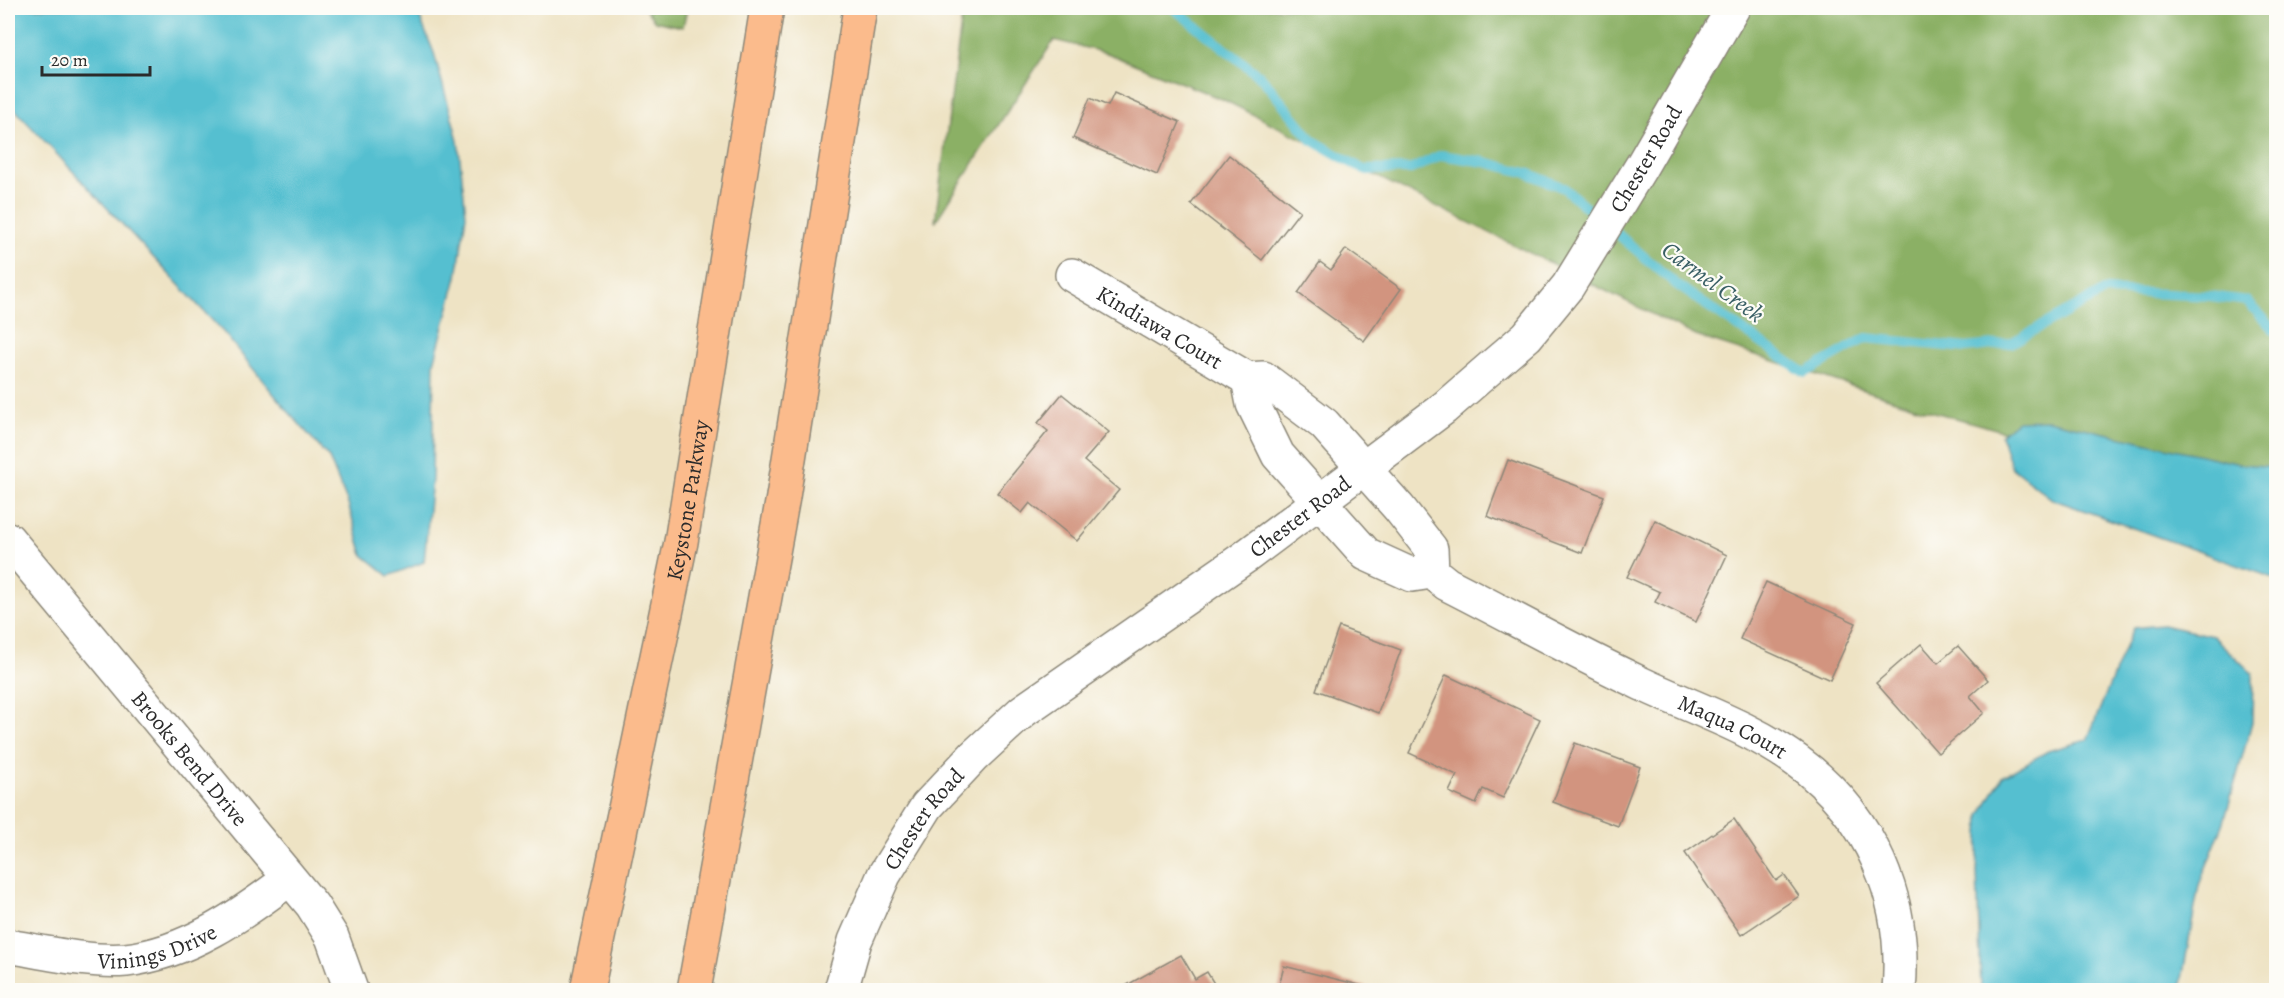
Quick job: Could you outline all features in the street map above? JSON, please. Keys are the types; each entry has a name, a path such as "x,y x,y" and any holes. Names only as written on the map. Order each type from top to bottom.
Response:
{"highway":[{"name":"Keystone Parkway","path":"587,990 681,542 767,8"},
{"path":"694,990 785,486 860,8"}],"street":[{"name":"Chester Road","path":"841,990 855,940 884,875 927,806 974,756 1023,711 1245,557 1444,408 1527,336 1578,269 1641,167 1733,8"},
{"name":"Kindiawa Court","path":"1072,275 1248,379 1263,378 1324,424 1363,467"},
{"name":"Kindiawa Court","path":"1248,379 1253,404 1278,455 1317,502"},
{"path":"1317,502 1366,554 1412,575 1432,572 1431,549 1400,508 1363,467"},
{"name":"Brooks Bend Drive","path":"8,539 312,905 332,938 351,990"},
{"name":"Maqua Court","path":"1432,572 1447,584 1640,683 1759,738 1797,761 1832,791 1865,832 1883,870 1897,919 1902,958 1899,990"},
{"name":"Vinings Drive","path":"8,946 67,956 125,960 160,952 196,940 249,910 289,879"}],"green space":[{"path":"644,8 687,8 683,27 655,21"},
{"path":"963,8 2276,8 2276,507 1920,408 1696,336 1224,100 1107,53 1054,40 935,222"}],"water":[{"path":"8,8 416,8 434,53 458,140 466,215 457,277 434,363 432,479 424,562 389,576 363,555 348,504 329,458 224,333 8,102"},
{"path":"2048,420 2240,464 2276,467 2276,579 2052,499 2012,468 2001,435 2017,421"},
{"path":"2162,625 2213,636 2253,674 2252,722 2224,822 2199,885 2180,990 1981,990 1977,872 1980,815 2002,777 2048,751 2087,740 2133,628"}],"building":[{"path":"1114,93 1180,122 1157,175 1073,138 1090,98 1108,106"},
{"path":"1229,155 1300,211 1262,260 1191,204"},
{"path":"1346,249 1401,289 1364,341 1298,293 1320,262 1331,270"},
{"path":"1062,394 1109,432 1084,461 1119,490 1077,541 1030,503 1022,513 997,493 1048,431 1038,423"},
{"path":"1508,460 1604,496 1582,553 1487,516"},
{"path":"1655,520 1727,555 1696,622 1655,602 1660,592 1627,577"},
{"path":"1766,582 1856,623 1830,680 1740,639"},
{"path":"1339,627 1401,650 1378,713 1316,690"},
{"path":"1921,644 1938,663 1958,646 1988,680 1970,696 1984,713 1938,753 1876,683"},
{"path":"1446,675 1540,719 1503,798 1483,789 1476,804 1449,792 1457,775 1409,753"},
{"path":"1575,743 1640,767 1618,826 1553,802"},
{"path":"1734,819 1776,881 1784,875 1799,896 1741,935 1685,853"},
{"path":"1181,955 1195,979 1207,972 1218,990 1118,990"},
{"path":"1284,966 1379,990 1278,990"}],"waterway":[{"name":"Carmel Creek","path":"1173,8 1262,78 1312,140 1364,170 1412,169 1441,155 1485,162 1527,173 1564,188 1677,285 1805,373 1866,338 1966,348 2011,343 2105,291 2210,296 2247,301 2276,332"}]}
